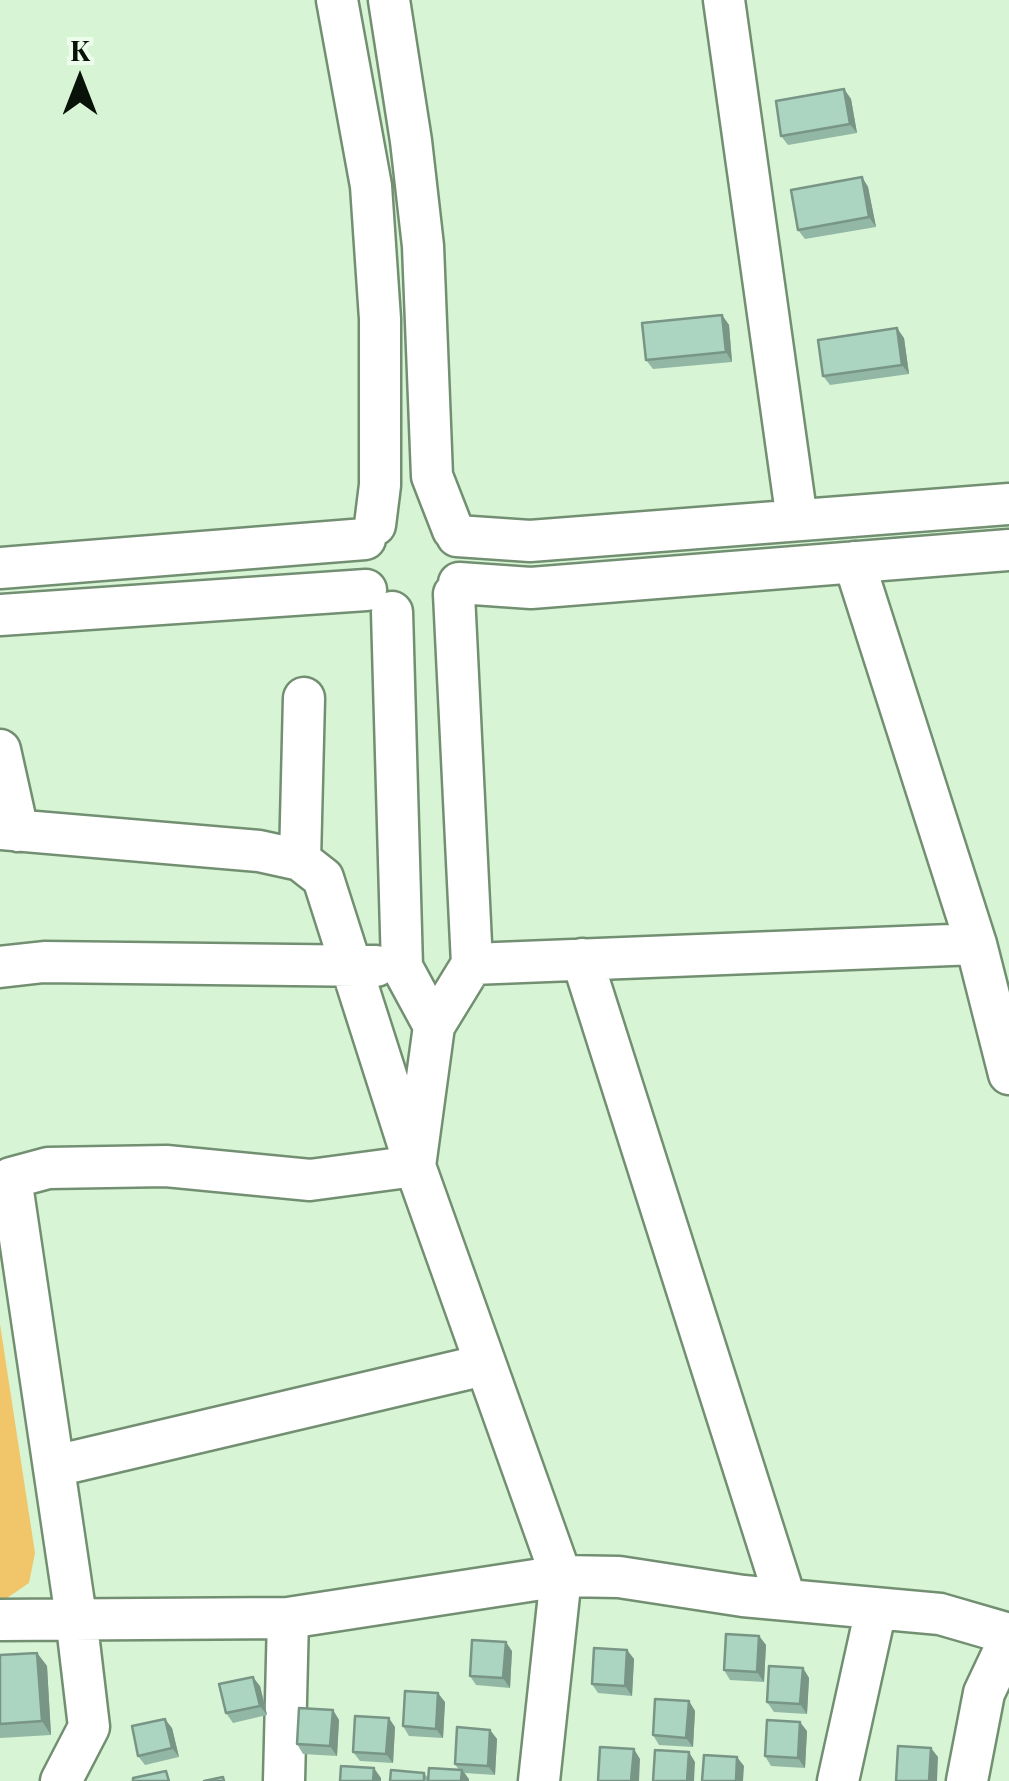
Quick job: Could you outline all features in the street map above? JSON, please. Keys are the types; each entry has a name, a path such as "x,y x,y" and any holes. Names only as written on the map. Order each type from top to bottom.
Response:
{"street":[{"path":"337,0 372,205 380,337 380,486 370,532 359,556 360,573 379,601 402,967 434,1026"},
{"path":"388,0 423,246 432,476 464,562 457,588 472,964 434,1026 415,1166"},
{"path":"724,0 798,520"},
{"path":"0,568 370,532 389,515 406,510 440,518 455,533 530,542 1009,504"},
{"path":"457,588 531,588 1009,550"},
{"path":"854,562 976,944 1009,1074"},
{"path":"0,615 379,601 409,616 426,614 442,606 457,588"},
{"path":"300,860 304,698"},
{"path":"0,750 9,830 260,852 300,860 323,878 415,1166 561,1576 538,1781"},
{"path":"472,964 976,944"},
{"path":"582,960 785,1598"},
{"path":"0,968 44,962 402,967"},
{"path":"62,1781 89,1728 11,1178 48,1168 166,1166 310,1180 415,1166"},
{"path":"54,1466 484,1365"},
{"path":"0,1620 288,1618 561,1576 619,1577 677,1588 940,1614 1009,1637 984,1694 967,1781"},
{"path":"838,1781 876,1609"},
{"path":"284,1781 288,1618"}],"shaded area":[{"path":"0,1324 35,1553 29,1583 7,1598 0,1598"}],"building":[{"path":"844,89 850,124 781,136 776,101"},
{"path":"862,177 869,217 798,230 791,190"},
{"path":"722,315 726,352 646,360 642,323"},
{"path":"897,328 902,365 823,376 818,340"},
{"path":"726,1634 759,1636 757,1672 724,1670"},
{"path":"472,1640 506,1642 503,1678 470,1676"},
{"path":"594,1648 627,1650 625,1686 592,1684"},
{"path":"37,1653 42,1721 0,1724 0,1655"},
{"path":"769,1666 803,1668 800,1704 767,1702"},
{"path":"253,1677 260,1706 226,1713 219,1684"},
{"path":"405,1691 438,1693 436,1729 403,1726"},
{"path":"655,1699 689,1701 686,1738 653,1735"},
{"path":"299,1708 333,1710 330,1746 297,1744"},
{"path":"355,1716 389,1718 386,1754 353,1752"},
{"path":"165,1719 172,1748 138,1756 132,1726"},
{"path":"767,1720 800,1722 798,1758 765,1756"},
{"path":"457,1727 490,1730 488,1766 455,1764"},
{"path":"898,1746 931,1748 929,1781 896,1781"},
{"path":"600,1747 634,1749 631,1781 598,1781"},
{"path":"655,1750 689,1752 687,1781 653,1781"},
{"path":"704,1755 737,1757 736,1781 702,1781"},
{"path":"341,1766 374,1768 373,1781 340,1781"},
{"path":"429,1768 462,1770 461,1781 428,1781"},
{"path":"391,1770 424,1773 424,1781 390,1781"},
{"path":"166,1771 169,1781 133,1781 133,1778"}]}
